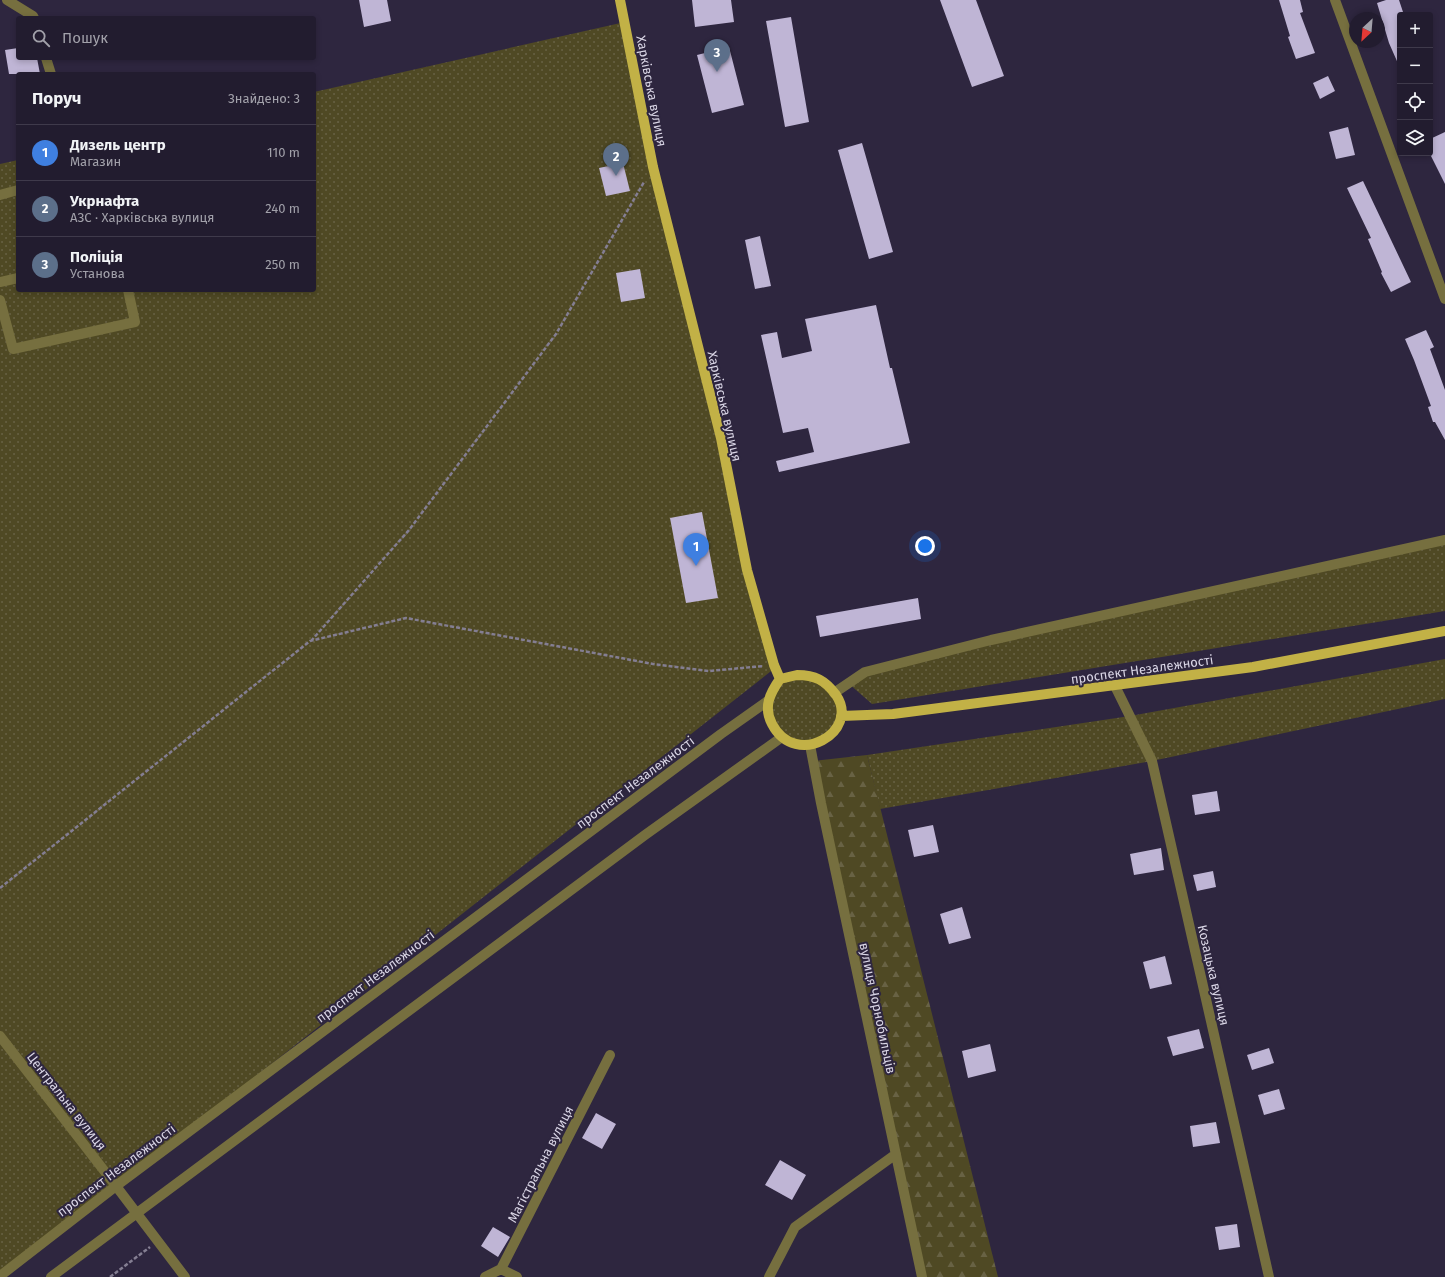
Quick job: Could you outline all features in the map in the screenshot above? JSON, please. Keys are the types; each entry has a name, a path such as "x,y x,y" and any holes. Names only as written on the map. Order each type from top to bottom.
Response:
{"main road":[{"name":"Харківська вулиця","path":"620,0 653,167 721,438 747,570 774,665 780,679"},
{"name":"проспект Незалежності","path":"841,716 893,714 1253,667 1445,631"},
{"path":"797,675 807,675 818,678 830,687 834,693 839,699 841,716 837,728 827,738 810,745 797,745 785,740 774,729 769,718 767,707 772,689 780,679 797,675"}],"street":[{"path":"7,0 33,16"},
{"path":"1335,0 1445,299"},
{"path":"46,60 50,72"},
{"path":"0,195 16,191"},
{"path":"0,282 16,278"},
{"path":"0,300 13,349 135,322 128,292"},
{"path":"834,693 865,672 969,645 1445,540"},
{"name":"Козацька вулиця","path":"1115,686 1152,760 1270,1277"},
{"name":"проспект Незалежності","path":"0,1276 116,1186 721,734 769,700"},
{"path":"51,1277 138,1214 638,840 782,737"},
{"name":"вулиця Чорнобильців","path":"810,745 822,811 922,1277"},
{"name":"Центральна вулиця","path":"0,1036 185,1277"},
{"name":"Магістральна вулиця","path":"501,1269 610,1055"},
{"path":"769,1277 795,1227 896,1154"},
{"path":"485,1277 501,1269 516,1277"}],"path":[{"path":"0,888 310,641 409,530 556,334 653,167"},
{"path":"310,641 406,618 653,664 709,671 774,665"},
{"path":"110,1277 158,1241"}],"green space":[{"path":"625,22 653,167 775,668 116,1186 0,1274 0,164 16,160 16,292 316,292 316,92"},
{"path":"1445,540 1445,611 872,704 848,683 865,672"},
{"path":"1445,659 1445,699 1152,761 880,809 867,755 1130,716"},
{"path":"818,678 840,709 827,738 797,745 769,718 780,679"},
{"path":"867,755 998,1277 922,1277 813,761"}],"building":[{"path":"359,0 387,0 391,21 364,27"},
{"path":"692,0 731,0 734,22 695,27"},
{"path":"940,0 976,0 1004,76 972,87"},
{"path":"1279,0 1300,0 1303,12 1300,13 1315,53 1296,59 1288,37 1290,36"},
{"path":"1386,0 1399,0 1403,12 1397,12 1397,61 1385,30 1385,12 1380,12 1377,3"},
{"path":"791,17 809,122 785,127 766,21"},
{"path":"729,47 744,105 712,113 697,55"},
{"path":"16,48 16,60 37,60 40,72 16,72 16,74 9,74 5,50"},
{"path":"1328,76 1335,91 1320,99 1313,83"},
{"path":"1348,127 1355,155 1336,159 1329,132"},
{"path":"1445,132 1445,184 1431,156 1433,156 1433,138"},
{"path":"862,143 893,252 869,259 838,150"},
{"path":"623,163 630,191 606,196 599,168"},
{"path":"1363,181 1411,282 1391,292 1381,273 1382,272 1368,239 1371,238 1347,188"},
{"path":"760,236 771,286 755,289 745,240"},
{"path":"640,269 645,298 621,302 616,273"},
{"path":"876,305 890,368 892,368 910,443 779,472 776,461 814,452 808,428 783,433 761,335 777,332 782,358 812,351 805,319"},
{"path":"1426,330 1434,347 1430,349 1445,390 1445,440 1435,422 1433,422 1428,407 1431,406 1405,339"},
{"path":"702,512 718,598 686,603 670,518"},
{"path":"918,598 921,619 820,637 816,616"},
{"path":"1217,791 1220,811 1195,815 1192,795"},
{"path":"933,825 939,852 914,857 908,830"},
{"path":"1161,848 1164,870 1134,875 1130,854"},
{"path":"1213,871 1216,887 1197,891 1193,875"},
{"path":"962,907 971,938 949,944 940,914"},
{"path":"1165,956 1172,984 1150,989 1143,962"},
{"path":"1199,1029 1204,1048 1173,1056 1167,1037"},
{"path":"990,1044 996,1071 968,1078 962,1051"},
{"path":"1269,1048 1274,1063 1252,1070 1247,1055"},
{"path":"1279,1089 1285,1109 1264,1115 1258,1095"},
{"path":"596,1113 616,1124 602,1149 582,1138"},
{"path":"1216,1122 1220,1143 1193,1147 1190,1126"},
{"path":"780,1160 806,1175 792,1200 765,1185"},
{"path":"1237,1224 1240,1247 1219,1250 1215,1227"},
{"path":"493,1227 510,1237 498,1257 481,1246"}],"place":[{"name":"Поліція","path":"717,72"},
{"name":"Укрнафта","path":"616,176"},
{"name":"Дизель центр","path":"696,566"}]}
